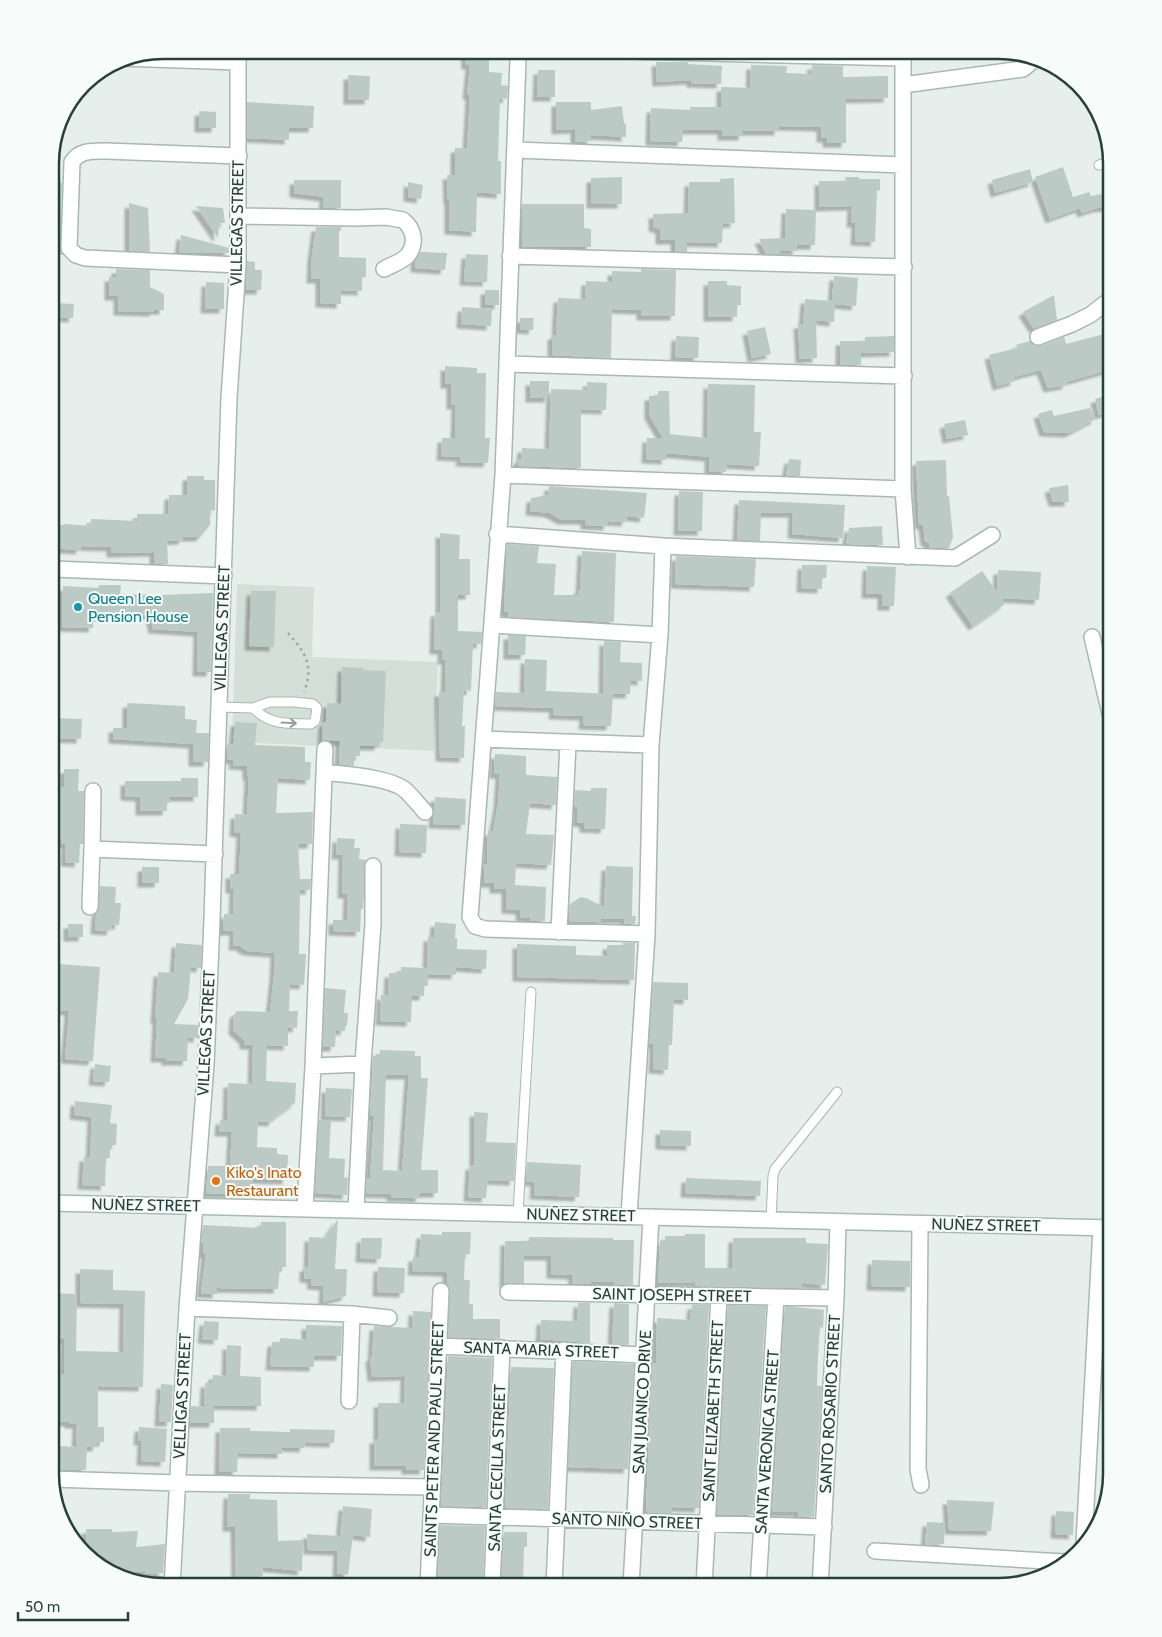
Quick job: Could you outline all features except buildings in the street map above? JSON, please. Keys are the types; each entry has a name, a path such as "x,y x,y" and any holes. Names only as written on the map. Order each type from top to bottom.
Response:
{"street":[{"name":"VILLEGAS STREET","path":"194,1205 206,1065 230,398 238,265 238,59"},
{"path":"518,59 503,475 497,534 470,918 472,923 479,929 647,934"},
{"path":"903,59 903,489 908,557"},
{"path":"903,85 1023,69 1030,63"},
{"path":"516,150 903,165"},
{"path":"238,265 86,258 76,255 69,248 68,232 72,162 81,153 106,151 239,156"},
{"path":"238,216 386,217 403,220 412,230 414,239 412,247 407,256 384,269"},
{"path":"510,256 904,267"},
{"path":"1038,336 1072,324 1090,315 1103,305"},
{"path":"507,364 904,376"},
{"path":"503,475 903,489"},
{"path":"497,534 663,546 955,558 992,535"},
{"path":"629,1216 647,934 650,745 660,635 663,546"},
{"path":"59,569 224,576"},
{"path":"492,625 660,635"},
{"path":"1092,637 1103,684"},
{"path":"483,739 650,745"},
{"path":"559,932 568,743"},
{"path":"305,1208 313,1066 325,749"},
{"path":"325,772 368,778 392,784 402,788 412,796 425,812"},
{"path":"90,907 93,791"},
{"path":"92,849 215,854"},
{"path":"356,1210 363,1064 373,924 373,866"},
{"path":"313,1066 363,1064"},
{"name":"NUÑEZ STREET","path":"59,1203 1103,1228"},
{"name":"VELLIGAS STREET","path":"172,1578 194,1205"},
{"name":"SAN JUANICO DRIVE","path":"632,1578 651,1217"},
{"name":"SANTO ROSARIO STREET","path":"821,1578 836,1298 838,1222"},
{"path":"920,1224 918,1469 921,1485"},
{"path":"1085,1533 1103,1271"},
{"name":"SAINTS PETER AND PAUL STREET","path":"428,1578 441,1291"},
{"name":"SAINT JOSEPH STREET","path":"508,1292 836,1298"},
{"name":"SAINT ELIZABETH STREET","path":"704,1578 719,1296"},
{"name":"SANTA VERONICA STREET","path":"758,1578 776,1297"},
{"path":"187,1308 352,1314 389,1318"},
{"path":"349,1401 352,1314"},
{"name":"SANTA MARIA STREET","path":"438,1346 564,1350 644,1355"},
{"name":"SANTA CECILLA STREET","path":"492,1578 502,1348"},
{"path":"554,1578 564,1350"},
{"path":"59,1479 432,1487"},
{"name":"SANTO NIÑO STREET","path":"431,1515 824,1527"},
{"path":"875,1551 1055,1561"}],"lane":[{"path":"1099,165 1103,163"},
{"path":"220,707 252,708 270,702 294,702 315,705 317,715 314,723 275,722 263,718 252,708"},
{"path":"518,1213 531,992"},
{"path":"771,1220 775,1169 837,1092"}],"path":[{"path":"288,633 299,645 308,663 310,678 304,692 294,702"}],"shaded area":[{"path":"237,584 314,587 312,657 438,662 434,751 232,742"}],"place":[{"name":"Queen Lee Pension House","path":"78,607"},
{"name":"Kiko's Inato Restaurant","path":"216,1181"}]}
